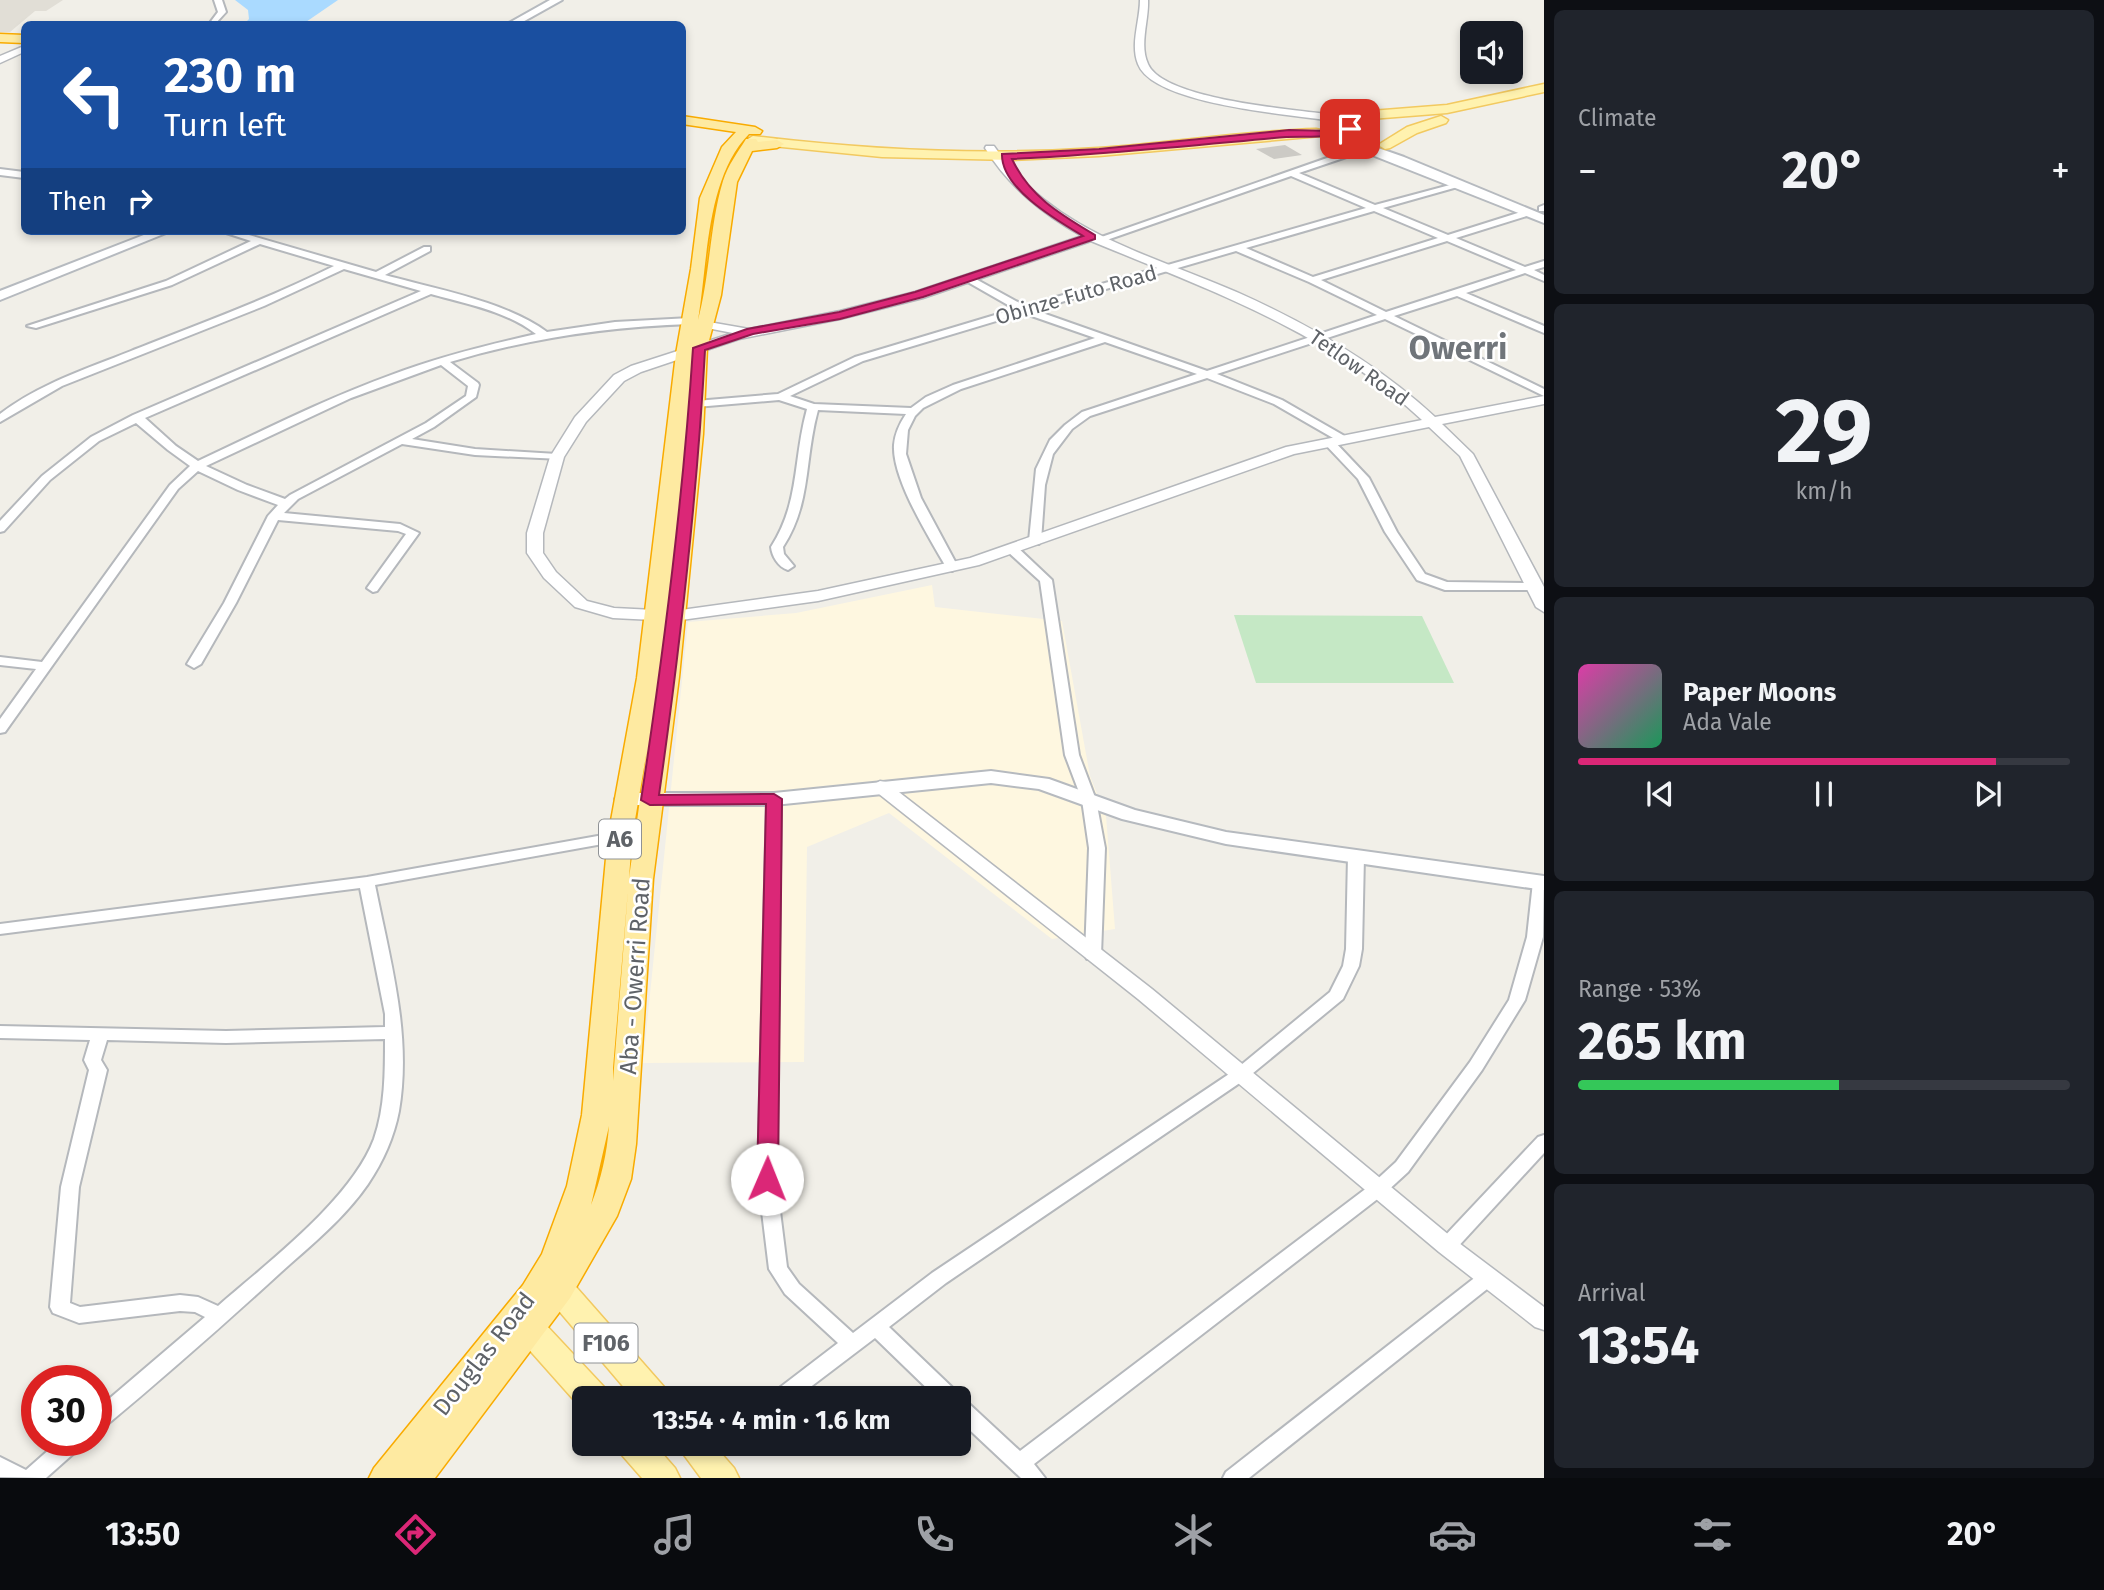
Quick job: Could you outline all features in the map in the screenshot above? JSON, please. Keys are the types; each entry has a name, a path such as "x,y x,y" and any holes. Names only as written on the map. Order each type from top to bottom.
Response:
{"highway":[{"path":"0,36 21,37"},
{"path":"686,121 741,139"},
{"path":"686,130 741,139"},
{"name":"Aba - Owerri Road","path":"415,1478 551,1282 602,1216 616,1179 629,1065 641,879 637,799 696,404 691,351 697,322 713,295 730,183 741,139"},
{"name":"A6","path":"664,616 691,351"},
{"name":"Douglas Road","path":"551,1282 557,1254 584,1178 599,1100 599,1068 620,837 637,799"},
{"path":"599,1068 629,1065"},
{"name":"Douglas Road","path":"386,1478 487,1352 524,1322"}],"main road":[{"path":"510,21 539,0"},
{"path":"511,21 557,0"},
{"path":"741,139 998,152 1135,140 1329,117 1447,109 1544,88"},
{"path":"741,139 895,154 1111,151 1322,134 1440,120 1544,99"},
{"path":"1329,117 1347,123 1349,130"},
{"path":"1385,145 1412,130 1440,120"},
{"path":"1299,122 1305,130 1367,147 1527,213 1543,212"},
{"path":"1349,130 1543,212"},
{"path":"0,290 140,235"},
{"path":"0,296 155,235"},
{"path":"637,799 774,799 880,786 991,777 1042,783 1129,814 1226,838 1542,882"},
{"name":"F106","path":"551,1282 642,1386"},
{"name":"F106","path":"524,1322 582,1386"},
{"path":"642,1456 659,1477"}],"street":[{"path":"214,21 222,12 218,0"},
{"path":"1144,0 1139,51 1146,70 1161,82 1183,92 1262,108 1329,117"},
{"path":"0,60 21,50"},
{"path":"0,66 21,57"},
{"path":"1262,108 1269,113 1299,122"},
{"path":"1367,147 970,279 840,315 751,331 636,369 618,378 606,389 580,420 557,457 535,533 535,553 550,575 581,604 612,613 664,616 818,596 952,567 1012,549 1291,450 1544,400"},
{"name":"Tetlow Road","path":"998,152 1017,180 1051,213 1095,239 1235,296 1320,337 1412,403 1466,454 1541,598"},
{"path":"0,172 21,175"},
{"path":"1290,173 1544,278"},
{"name":"Obinze Futo Road","path":"696,404 780,397 859,359 1458,184"},
{"path":"1312,280 1527,213"},
{"path":"237,235 432,290 515,317 544,335"},
{"path":"32,326 169,283 259,242"},
{"path":"1237,247 1312,280 1544,393"},
{"path":"377,275 427,249"},
{"path":"1035,541 1041,464 1065,427 1086,414 1544,264"},
{"path":"0,419 30,400 96,368 288,293 343,265"},
{"path":"970,279 1026,310 1208,373 1278,402 1337,441 1363,478 1391,532 1421,577 1445,586 1541,598"},
{"path":"0,528 46,478 94,439 137,417 432,290"},
{"path":"1459,293 1544,330"},
{"path":"0,729 174,487 196,467 321,407 398,376 544,335 619,323 697,322 720,328 751,331"},
{"path":"952,567 924,515 899,453 900,434 913,411 939,394 957,387 1106,338"},
{"path":"194,664 230,603 274,516 286,504 402,441 471,397 474,385 444,362"},
{"path":"780,397 813,407 913,411"},
{"path":"788,566 778,555 777,547 790,527 799,497 805,437 813,407"},
{"path":"137,417 160,440 196,467 286,504"},
{"path":"402,441 475,452 557,457"},
{"path":"274,516 400,528 413,533 373,588"},
{"path":"1012,549 1046,580 1072,755 1089,800 1097,848 1093,955"},
{"path":"0,660 46,666"},
{"path":"880,786 1146,994 1447,1246 1544,1320"},
{"path":"774,799 767,1179 779,1269 792,1289 852,1344"},
{"path":"0,929 367,882 620,837"},
{"path":"796,1386 939,1278 1241,1074 1337,995 1346,979 1354,949 1356,856"},
{"path":"112,1408 221,1316 345,1202 365,1176 382,1141 391,1107 393,1014 367,882"},
{"path":"1018,1464 1378,1189 1402,1167 1476,1066 1517,1000 1535,937 1542,882"},
{"path":"0,1032 226,1037 393,1033"},
{"path":"100,1035 92,1060 98,1070 70,1187 60,1307 79,1315 180,1303 198,1305 221,1316"},
{"path":"1447,1246 1544,1142"},
{"path":"1233,1478 1489,1278"},
{"path":"875,1326 938,1386"},
{"path":"971,1419 1035,1478"},
{"path":"31,1478 56,1456"},
{"path":"0,1466 20,1478"}],"shaded area":[{"path":"0,0 63,0 46,11 35,11 10,32 0,32"},
{"path":"932,585 935,607 1062,621 1090,776 1106,816 1115,929 1052,939 889,813 807,847 804,1062 643,1063 688,622 796,613"}],"green space":[{"path":"1234,615 1422,616 1454,683 1256,683"}],"water":[{"path":"235,0 338,0 307,21 247,21 248,10"}],"building":[{"path":"1285,145 1302,155 1274,159 1256,149"}],"district":[{"name":"Owerri","path":"1458,348"}],"route":[{"path":"767,1179 774,799 650,800 668,677 694,434 699,348 751,331 840,315 919,295 1091,237 1051,213 1024,188 1017,180 1006,156 1099,152 1289,133 1336,134 1350,129"}]}
